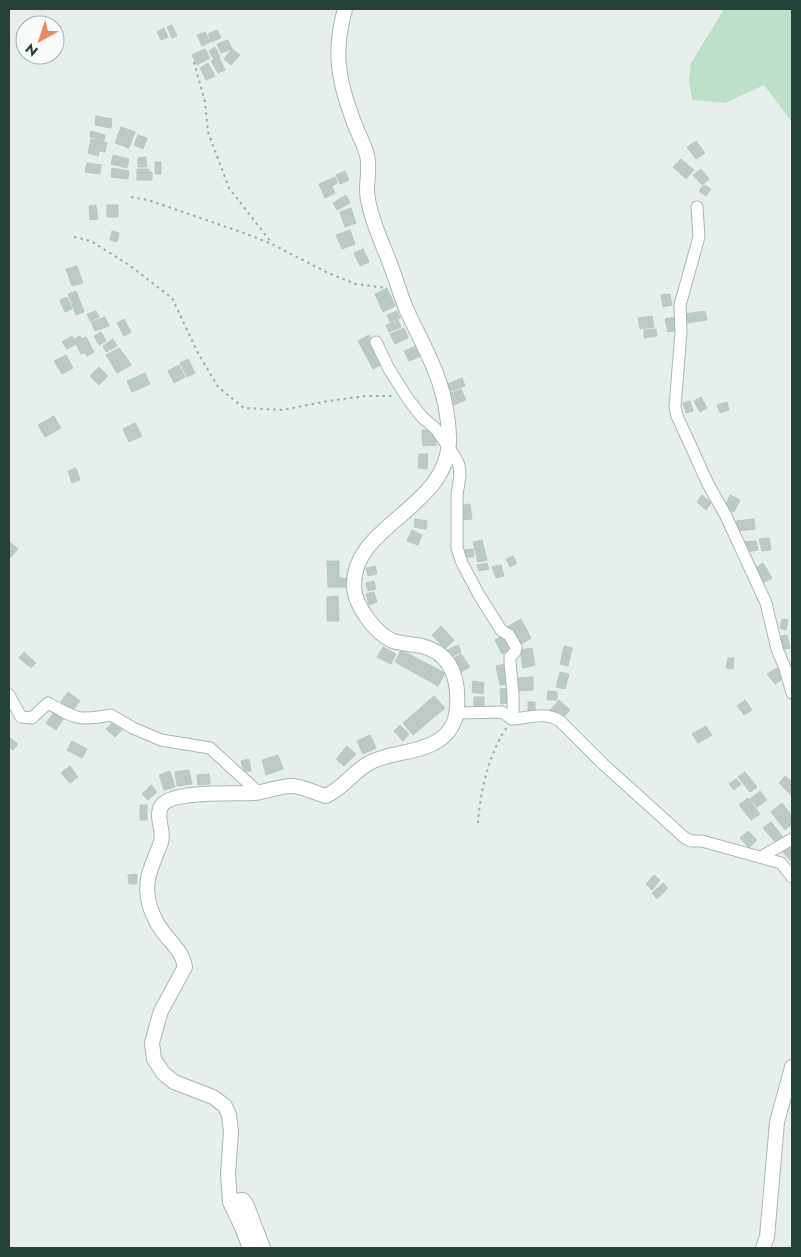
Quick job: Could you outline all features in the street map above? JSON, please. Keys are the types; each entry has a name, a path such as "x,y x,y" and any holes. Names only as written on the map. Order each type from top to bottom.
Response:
{"street":[{"path":"345,9 337,43 337,64 340,84 367,155 367,189 370,208 408,314 436,370 441,385 448,419 449,450 442,472 431,488 366,549 358,563 354,585 358,603 365,616 383,635 392,641 432,649 442,656 456,678 458,691 456,719"},
{"path":"697,207 699,238 680,305 681,332 675,407 677,416 708,484 729,523 766,603 777,649 792,693"},
{"path":"376,342 389,369 408,399 422,417 436,429 459,465 456,543 459,556 479,595 501,630 509,635 516,647 515,652 510,657 514,685 512,719"},
{"path":"9,695 21,717 32,718 48,703 74,718 91,719 111,715 133,728 161,740 210,748 258,792"},
{"path":"250,1248 230,1202 228,1174 231,1131 229,1115 225,1106 213,1096 174,1082 163,1074 154,1060 152,1043 158,1021 185,966 179,950 161,930 148,898 147,884 154,857 162,838 159,812 162,805 168,800 191,795 258,792 292,786 326,796 344,784 356,771 380,757 435,743 451,729 460,713 502,712 512,719 544,715 560,721 603,764 685,838 781,863 792,877"},
{"path":"761,857 792,839"},
{"path":"763,1248 768,1230 777,1122 792,1067"},
{"path":"230,1202 243,1200 263,1248"}],"path":[{"path":"194,62 206,102 208,132 229,188 272,244"},
{"path":"131,197 148,200 272,244 326,272 355,284 399,290"},
{"path":"74,237 91,241 129,265 172,298 197,351 218,387 244,408 283,410 328,401 389,395 408,399"},
{"path":"478,823 480,800 485,779 499,738 512,719"}],"green space":[{"path":"724,9 792,9 792,122 764,85 725,103 692,100 689,80 691,63"}],"building":[{"path":"172,25 177,36 172,38 167,27"},
{"path":"164,28 168,37 161,40 157,32"},
{"path":"217,30 221,38 211,42 208,34"},
{"path":"205,32 210,42 202,46 197,35"},
{"path":"228,40 232,49 221,53 217,44"},
{"path":"215,47 220,57 214,60 209,51"},
{"path":"205,49 210,58 197,65 192,55"},
{"path":"232,49 240,55 231,65 224,59"},
{"path":"219,58 225,70 218,73 211,61"},
{"path":"208,63 215,76 206,80 200,68"},
{"path":"96,116 112,119 111,128 95,125"},
{"path":"121,127 135,132 129,148 115,143"},
{"path":"91,131 105,135 104,141 90,137"},
{"path":"138,135 147,138 143,149 134,145"},
{"path":"91,139 107,143 105,152 99,151 98,156 88,153"},
{"path":"696,141 705,153 696,159 687,147"},
{"path":"113,155 129,159 127,168 111,164"},
{"path":"146,157 147,167 138,167 138,158"},
{"path":"681,159 694,170 686,179 673,167"},
{"path":"155,162 161,162 161,174 155,174"},
{"path":"87,163 101,165 100,174 85,172"},
{"path":"112,168 129,171 128,179 111,177"},
{"path":"137,169 149,169 149,172 152,172 152,180 137,180"},
{"path":"701,169 709,179 702,185 693,175"},
{"path":"345,171 349,180 340,184 336,175"},
{"path":"335,177 337,183 332,186 335,193 325,198 319,184"},
{"path":"704,185 711,189 706,196 699,191"},
{"path":"346,195 350,203 337,210 333,203"},
{"path":"96,205 98,219 90,220 89,206"},
{"path":"107,205 118,205 118,217 107,217"},
{"path":"351,208 356,223 345,227 340,212"},
{"path":"350,230 355,244 342,249 336,235"},
{"path":"112,231 119,233 117,242 110,240"},
{"path":"363,249 369,262 360,266 354,253"},
{"path":"77,266 83,283 72,286 66,269"},
{"path":"387,288 395,306 383,312 375,294"},
{"path":"76,291 84,312 76,315 68,294"},
{"path":"670,294 672,305 663,307 661,295"},
{"path":"67,297 72,309 65,312 60,300"},
{"path":"96,311 99,317 90,321 87,314"},
{"path":"397,311 400,318 390,322 387,315"},
{"path":"705,311 707,320 687,323 685,314"},
{"path":"652,316 654,327 640,329 638,318"},
{"path":"105,317 109,326 95,331 91,322"},
{"path":"675,317 678,330 668,332 665,319"},
{"path":"124,319 131,332 124,336 117,323"},
{"path":"398,320 401,327 389,332 386,325"},
{"path":"404,328 408,338 395,344 390,334"},
{"path":"656,329 657,336 644,338 644,330"},
{"path":"101,332 106,341 99,345 94,336"},
{"path":"369,335 385,363 373,369 358,341"},
{"path":"72,336 76,344 67,349 62,342"},
{"path":"80,336 81,339 86,337 94,352 87,356 85,352 81,354 74,339"},
{"path":"113,339 117,346 106,352 103,346"},
{"path":"416,346 421,356 409,361 404,351"},
{"path":"119,348 124,355 111,363 106,355"},
{"path":"66,355 73,368 62,374 54,361"},
{"path":"125,355 131,365 117,373 111,363"},
{"path":"188,359 195,373 187,377 180,363"},
{"path":"179,365 185,377 174,383 168,371"},
{"path":"99,367 108,376 99,385 90,376"},
{"path":"145,373 150,384 132,392 127,381"},
{"path":"462,378 465,386 451,391 448,384"},
{"path":"461,389 466,400 451,406 446,395"},
{"path":"701,397 707,408 700,412 694,401"},
{"path":"690,401 693,411 686,413 683,403"},
{"path":"727,402 729,410 720,413 717,405"},
{"path":"54,416 61,428 45,437 38,425"},
{"path":"135,423 142,436 129,442 123,429"},
{"path":"422,430 435,430 436,445 423,446"},
{"path":"419,454 428,454 427,469 418,468"},
{"path":"76,468 80,480 72,483 68,471"},
{"path":"702,495 711,503 706,510 697,502"},
{"path":"730,495 740,500 734,512 725,507"},
{"path":"470,504 472,519 462,520 460,505"},
{"path":"415,519 427,521 426,529 414,527"},
{"path":"754,519 755,529 737,531 736,521"},
{"path":"412,530 422,535 418,545 407,541"},
{"path":"769,538 771,550 762,551 759,539"},
{"path":"482,540 487,560 478,562 473,542"},
{"path":"9,541 18,549 9,559"},
{"path":"756,541 758,550 746,552 744,542"},
{"path":"473,549 474,557 465,557 464,550"},
{"path":"513,556 517,563 510,567 506,559"},
{"path":"327,561 339,561 339,578 348,578 348,587 328,587"},
{"path":"487,563 489,569 479,571 477,565"},
{"path":"763,563 772,578 761,584 752,570"},
{"path":"501,565 504,576 496,578 492,567"},
{"path":"375,566 377,574 368,576 366,568"},
{"path":"374,581 376,589 368,591 366,583"},
{"path":"374,592 377,602 369,605 366,594"},
{"path":"338,596 339,621 327,621 327,597"},
{"path":"521,619 531,638 518,646 507,627"},
{"path":"782,619 788,620 786,630 780,628"},
{"path":"441,626 454,640 445,649 432,635"},
{"path":"504,635 511,649 502,654 495,640"},
{"path":"787,635 790,648 780,650 776,637"},
{"path":"458,645 461,652 451,657 447,650"},
{"path":"564,646 572,648 568,666 560,664"},
{"path":"383,647 396,654 391,664 377,657"},
{"path":"532,648 535,665 523,668 520,650"},
{"path":"401,650 445,673 438,686 395,662"},
{"path":"24,652 36,663 31,668 19,658"},
{"path":"461,654 470,667 461,672 452,659"},
{"path":"728,658 734,658 733,669 726,668"},
{"path":"506,664 510,683 500,685 496,666"},
{"path":"777,668 784,678 775,684 767,674"},
{"path":"560,672 569,674 565,689 556,687"},
{"path":"533,677 533,690 518,691 517,678"},
{"path":"473,681 484,683 483,694 472,692"},
{"path":"510,688 511,703 501,704 500,689"},
{"path":"548,691 557,692 557,700 547,700"},
{"path":"68,692 80,701 73,710 61,702"},
{"path":"434,696 445,708 413,735 403,723"},
{"path":"474,697 484,697 484,706 474,706"},
{"path":"559,700 570,710 561,720 550,710"},
{"path":"745,700 752,710 744,715 737,706"},
{"path":"528,702 535,702 535,713 528,713"},
{"path":"55,711 64,718 56,730 46,723"},
{"path":"116,719 124,727 115,737 106,729"},
{"path":"400,725 409,734 403,741 394,731"},
{"path":"706,726 712,735 698,743 692,734"},
{"path":"370,735 376,748 363,754 357,741"},
{"path":"9,737 18,744 13,750 9,747"},
{"path":"72,741 87,749 82,758 67,750"},
{"path":"347,746 356,754 344,766 336,759"},
{"path":"278,755 283,769 266,775 262,760"},
{"path":"249,759 251,771 244,772 241,761"},
{"path":"70,766 78,777 70,783 61,773"},
{"path":"189,770 192,784 177,786 175,772"},
{"path":"170,771 175,787 164,790 159,775"},
{"path":"745,772 757,787 750,792 738,777"},
{"path":"209,774 210,784 198,785 197,775"},
{"path":"785,776 792,782 792,796 779,783"},
{"path":"736,779 741,784 734,790 729,784"},
{"path":"151,785 157,792 148,800 142,794"},
{"path":"760,791 767,800 757,807 750,799"},
{"path":"748,798 760,814 751,820 739,805"},
{"path":"782,803 792,816 792,824 785,830 771,812"},
{"path":"140,805 147,805 147,820 140,820"},
{"path":"771,822 783,837 776,843 763,828"},
{"path":"748,831 757,840 749,848 740,838"},
{"path":"788,844 792,848 792,862 781,850"},
{"path":"137,874 137,884 129,884 128,875"},
{"path":"654,875 660,880 652,890 646,884"},
{"path":"663,883 668,888 657,899 652,893"}]}
